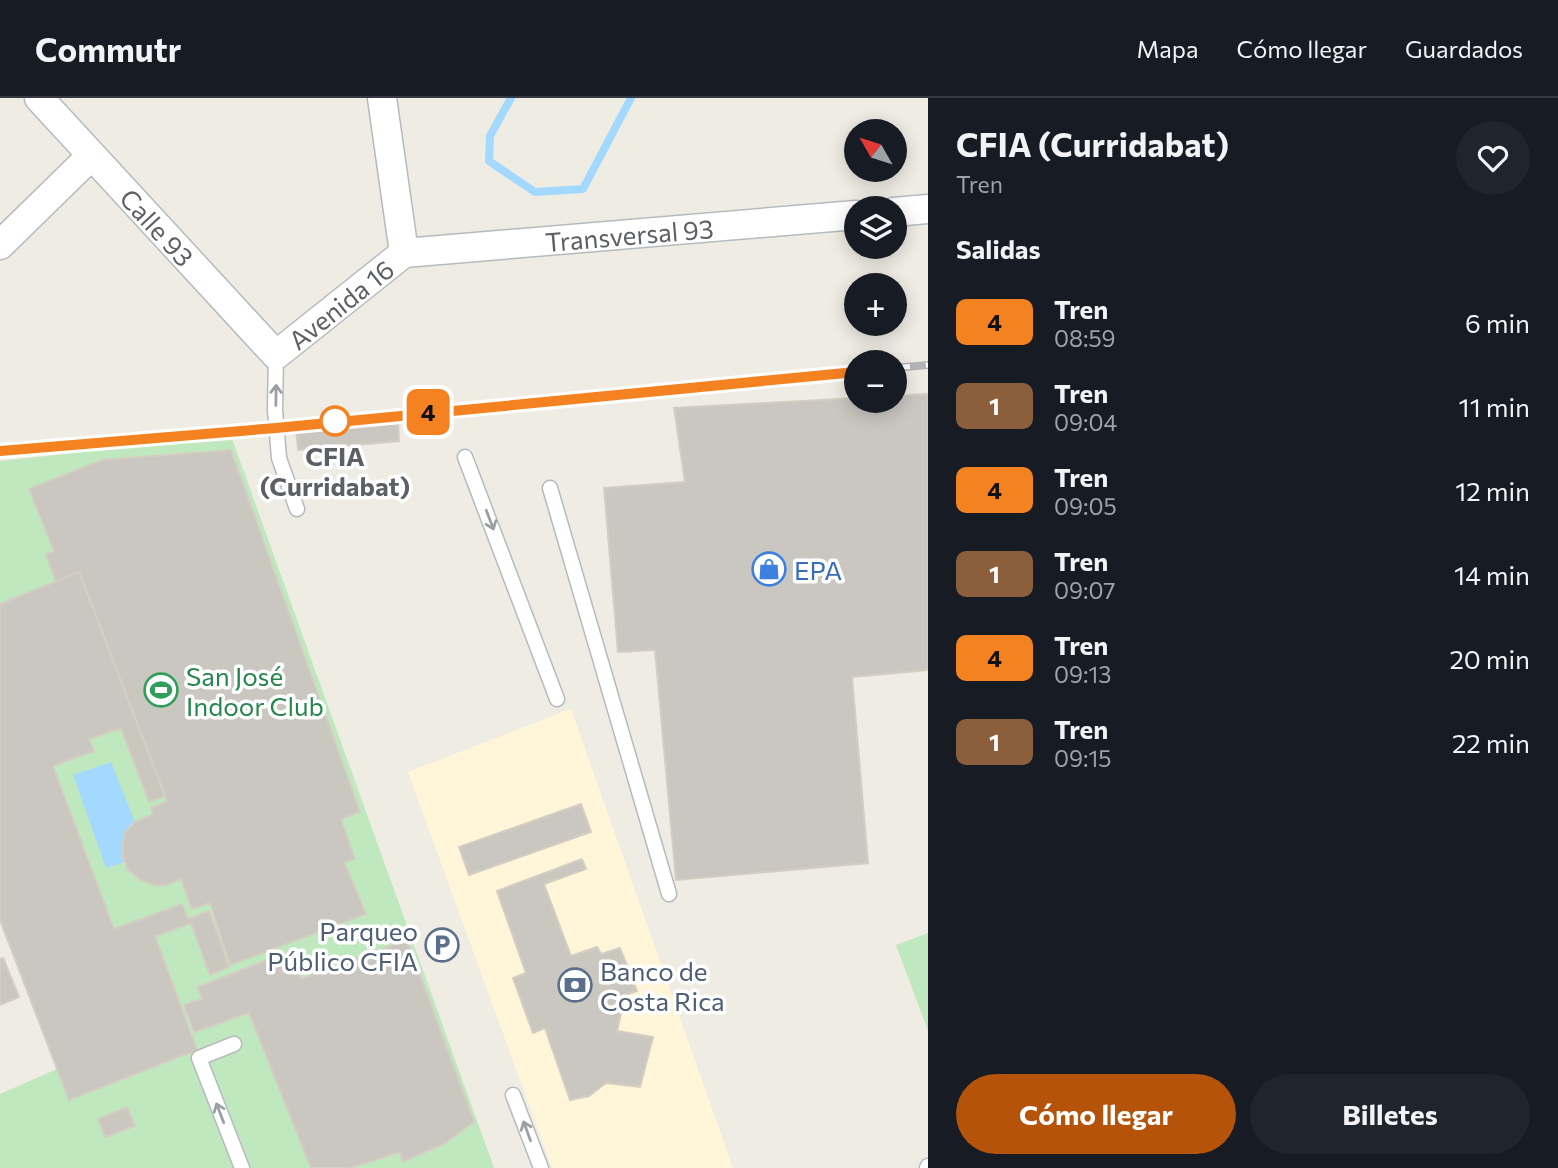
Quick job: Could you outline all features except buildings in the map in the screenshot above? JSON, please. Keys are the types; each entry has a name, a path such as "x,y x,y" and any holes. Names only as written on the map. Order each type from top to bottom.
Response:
{"street":[{"name":"Calle 93","path":"39,98 276,355"},
{"path":"382,98 404,253"},
{"path":"0,245 91,156"},
{"path":"907,211 928,209"},
{"name":"Transversal 93","path":"404,253 844,216"},
{"name":"Avenida 16","path":"276,355 404,253"}],"lane":[{"path":"276,355 275,410 279,458 297,509"},
{"path":"465,457 557,699"},
{"path":"550,488 668,894"},
{"path":"234,1044 199,1058 242,1168"},
{"path":"513,1095 541,1168"}],"shaded area":[{"path":"571,709 733,1168 552,1168 408,772"}],"green space":[{"name":"San José Indoor Club","path":"231,436 494,1168 0,1168 0,1094 57,1069 0,920 0,461"},
{"path":"928,933 928,1031 896,945"}],"water":[{"path":"111,762 135,822 123,840 125,862 106,868 73,775"}],"waterway":[{"path":"511,98 490,136 489,161 535,192 583,189 631,98"}],"railway":[{"path":"907,367 928,365"},
{"path":"0,451 276,428 844,373"}],"train":[{"name":"4","path":"0,451 276,428 844,373"}],"place":[{"name":"CFIA (Curridabat)","path":"335,421"},
{"name":"EPA","path":"769,569"},
{"name":"San José Indoor Club","path":"161,690"},
{"name":"Parqueo Público CFIA","path":"442,945"},
{"name":"Banco de Costa Rica","path":"575,985"}]}
